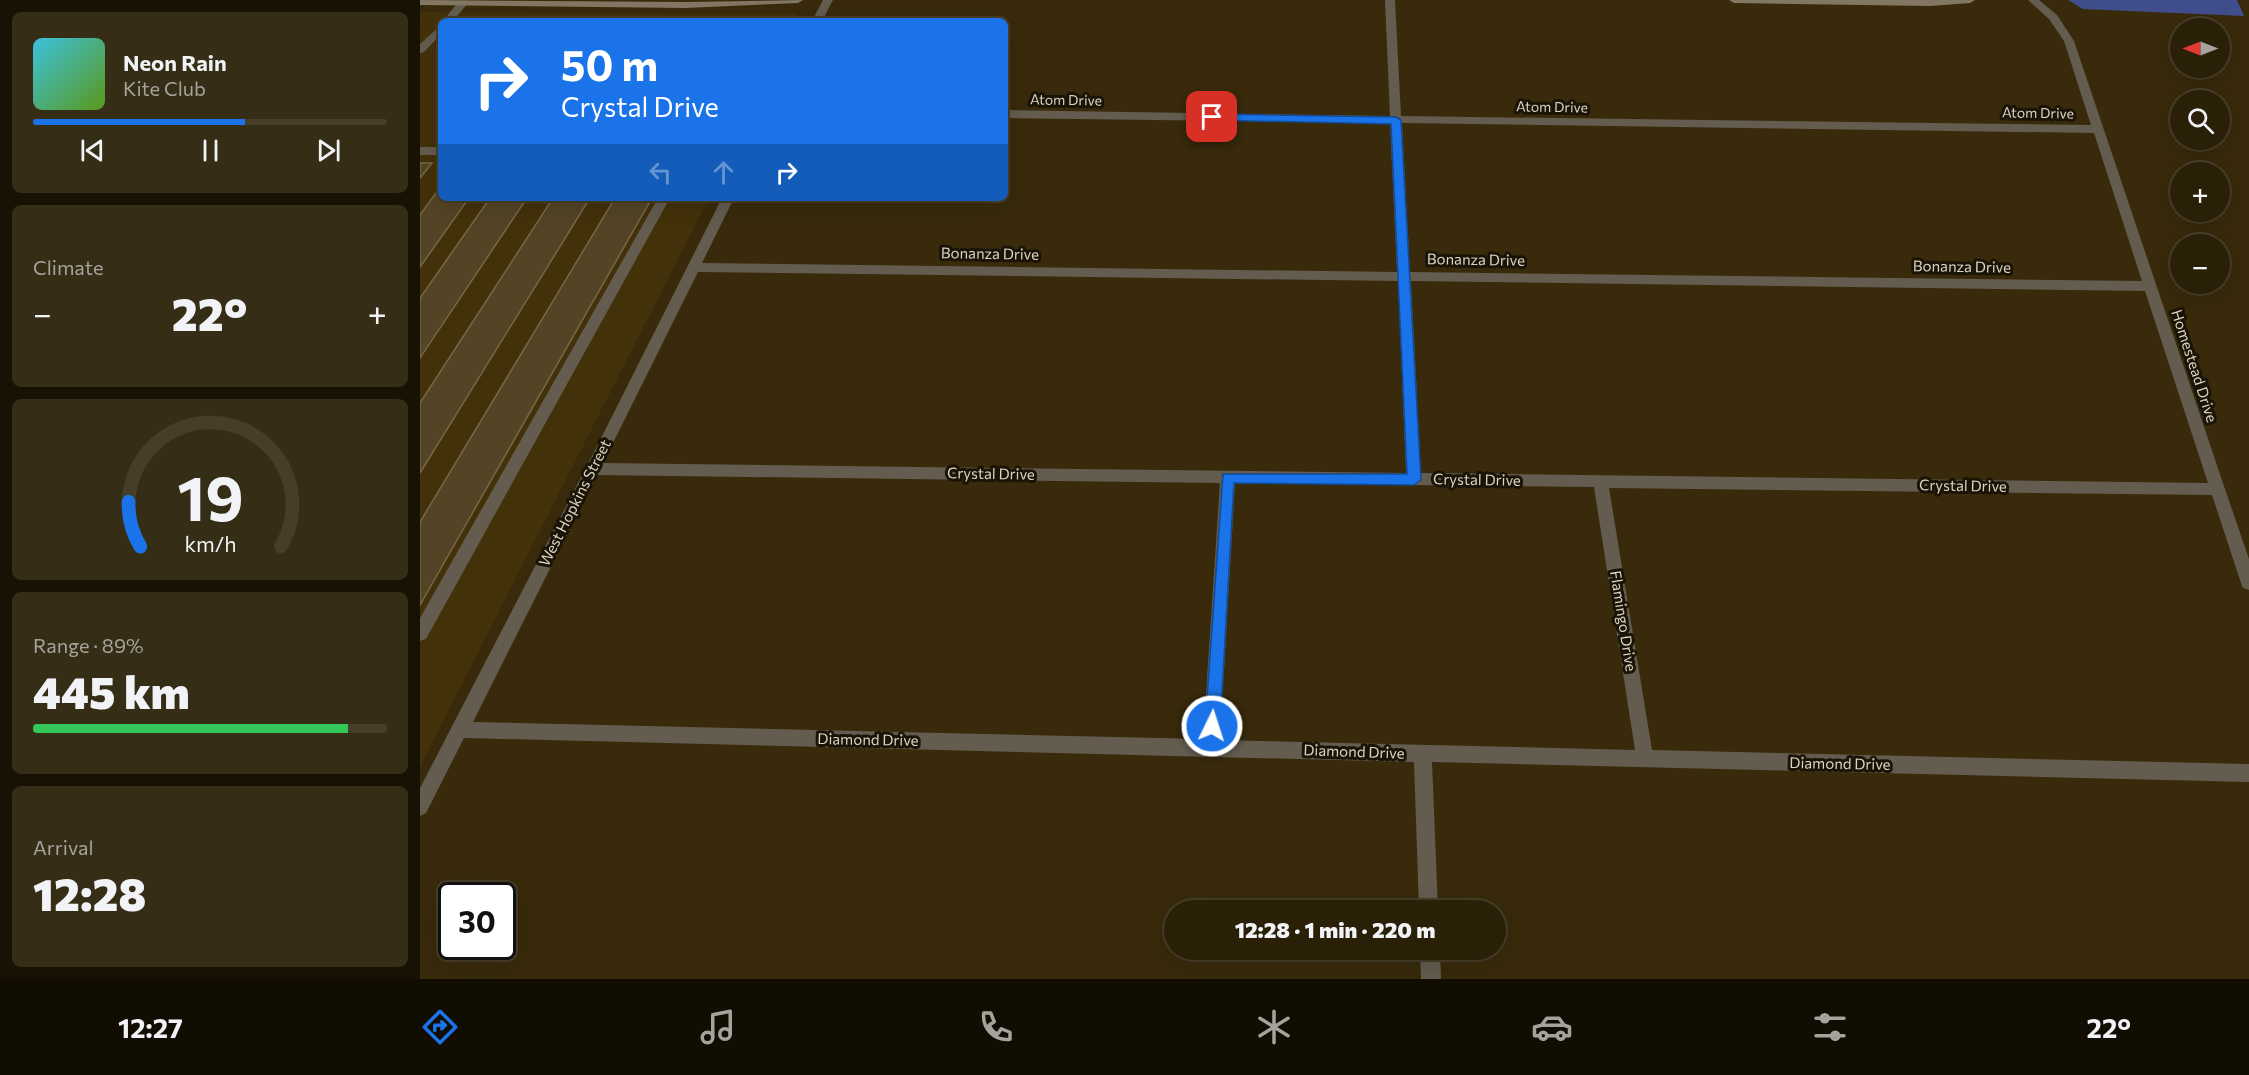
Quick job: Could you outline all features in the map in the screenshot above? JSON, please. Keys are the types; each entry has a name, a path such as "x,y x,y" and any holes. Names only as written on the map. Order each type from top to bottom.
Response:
{"main road":[{"path":"420,2 798,0"},
{"path":"1734,0 1930,3 1970,0"}],"street":[{"path":"819,18 828,0"},
{"path":"1390,0 1414,480"},
{"name":"Homestead Drive","path":"2033,0 2053,17 2069,40 2249,583"},
{"path":"450,18 463,3"},
{"path":"420,36 437,32"},
{"path":"420,50 437,32"},
{"name":"Atom Drive","path":"1008,114 2098,129"},
{"path":"420,151 438,151"},
{"path":"420,634 662,201"},
{"name":"West Hopkins Street","path":"420,807 593,470 727,201"},
{"name":"Bonanza Drive","path":"694,267 2150,286"},
{"name":"Crystal Drive","path":"593,470 2218,489"},
{"path":"1211,748 1228,477"},
{"name":"Flamingo Drive","path":"1601,482 1645,760"},
{"name":"Diamond Drive","path":"459,730 2249,773"},
{"path":"1424,754 1429,900"},
{"path":"1430,960 1431,979"}],"shaded area":[{"path":"2068,0 2237,0 2244,16 2083,9"},
{"path":"420,12 797,14 796,18 438,18 438,201 707,201 420,767"}],"building":[{"path":"420,163 432,163 420,178"},
{"path":"438,190 438,201 467,201 420,267 420,215"},
{"path":"488,201 525,201 420,358 420,298"},
{"path":"551,201 588,201 420,473 420,403"},
{"path":"613,201 650,201 420,605 420,522"}],"route":[{"path":"1212,117 1396,120 1414,480 1228,477 1212,726"}]}
